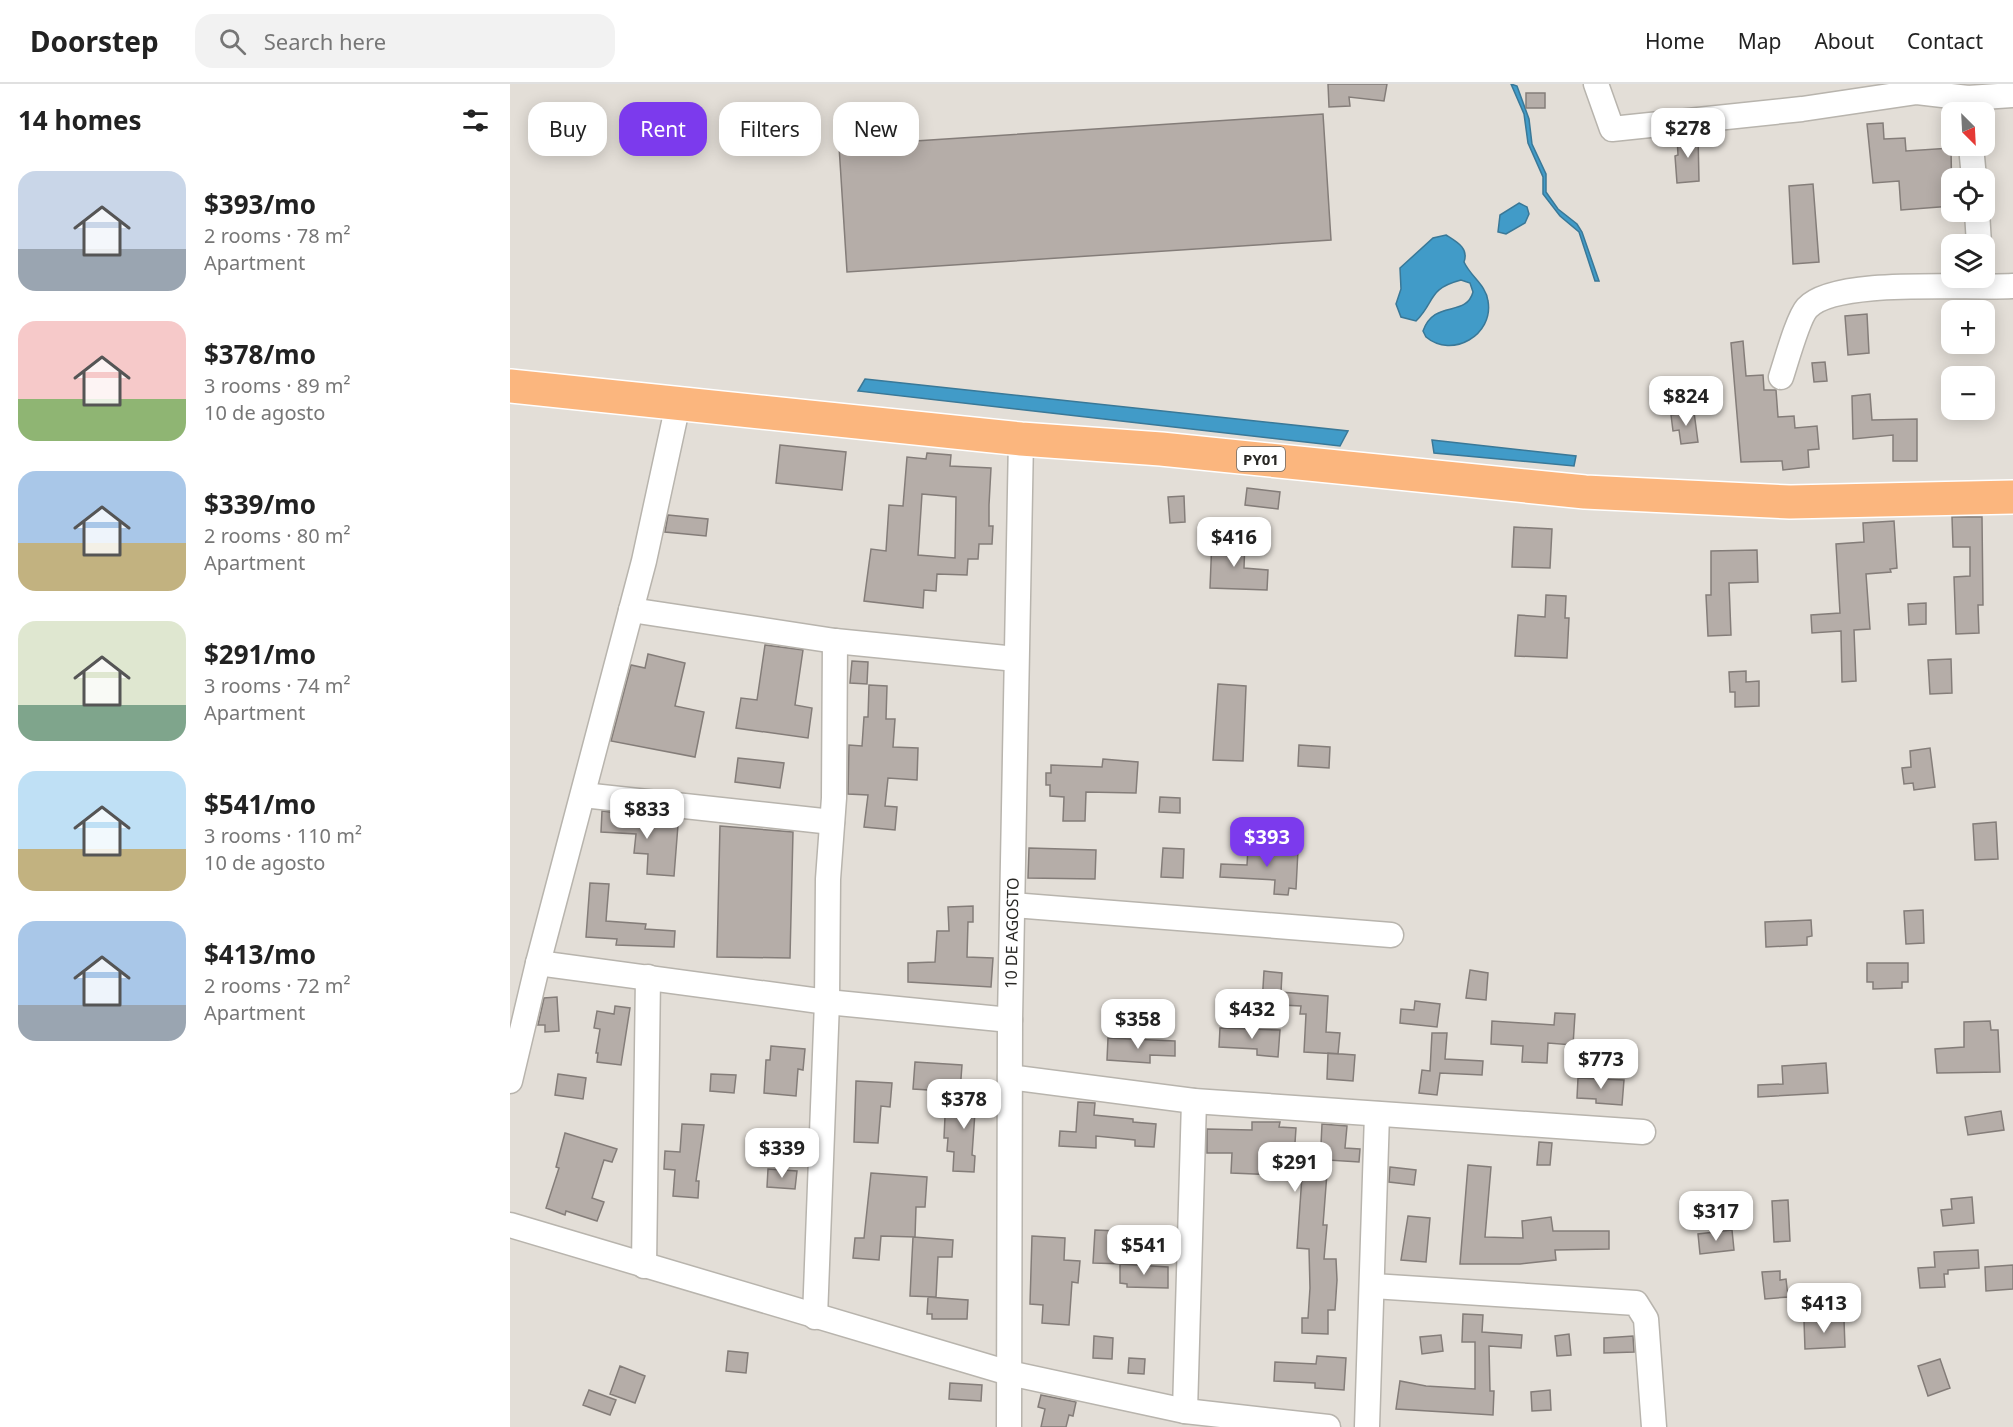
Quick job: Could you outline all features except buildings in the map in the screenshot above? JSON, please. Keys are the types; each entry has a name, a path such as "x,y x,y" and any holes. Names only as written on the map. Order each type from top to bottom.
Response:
{"highway":[{"name":"PY01","path":"510,386 1021,439 1161,449 1585,492 1790,502 2013,497"}],"street":[{"path":"1596,84 1612,129 1802,109 1917,92 1968,98 2013,95"},
{"path":"1995,284 2013,286"},
{"path":"1781,377 1805,309 1817,300 1833,294 1905,287 1941,286"},
{"path":"510,1081 538,963 631,610 678,404"},
{"name":"10 DE AGOSTO","path":"1010,1427 1010,1020 1021,439"},
{"path":"631,610 834,641 1016,659"},
{"path":"815,1317 828,879 832,822 834,641"},
{"path":"583,795 832,822"},
{"path":"1013,905 1391,935"},
{"path":"538,963 826,1002 1010,1020"},
{"path":"644,1266 648,977"},
{"path":"1010,1077 1194,1101 1643,1132"},
{"path":"1185,1411 1194,1101"},
{"path":"1367,1427 1377,1114"},
{"path":"510,1225 1009,1373 1185,1411 1328,1427"},
{"path":"1373,1286 1636,1303 1646,1318 1654,1427"}],"water":[{"path":"1511,84 1517,86 1529,119 1532,144 1546,174 1546,192 1558,209 1577,224 1582,232 1599,281 1595,281 1579,232 1560,216 1543,194 1543,177 1528,143 1524,114"},
{"path":"1519,203 1527,207 1529,214 1525,223 1506,234 1498,232 1500,215"},
{"path":"1446,235 1463,249 1464,262 1484,290 1488,301 1488,313 1478,333 1459,344 1448,345 1436,343 1426,337 1423,331 1434,315 1464,305 1469,300 1473,292 1470,283 1461,280 1442,287 1416,321 1401,317 1396,304 1401,289 1400,268 1433,238"},
{"path":"865,379 1348,431 1340,446 858,391"},
{"path":"1432,440 1576,456 1574,466 1434,453"}]}
